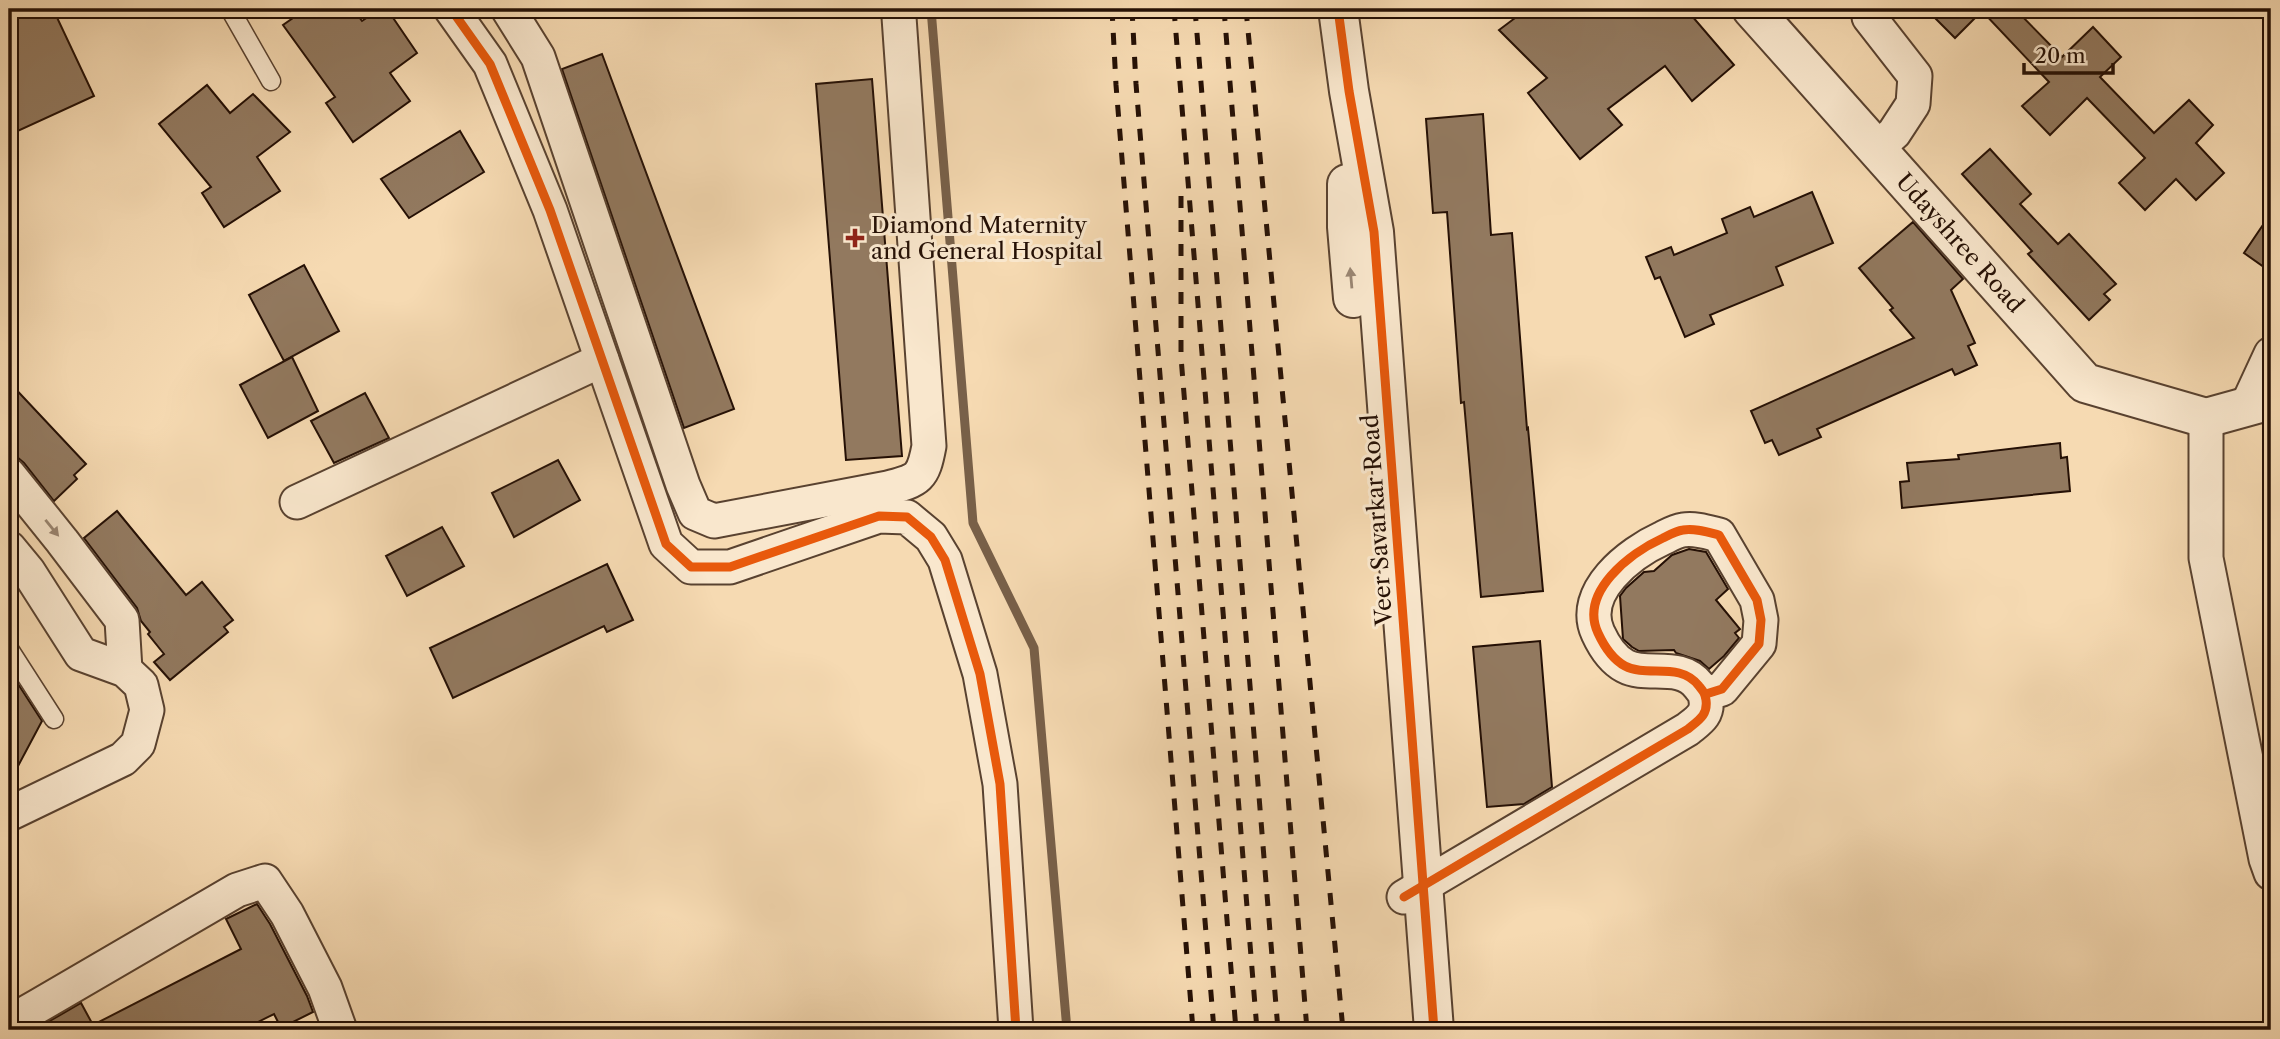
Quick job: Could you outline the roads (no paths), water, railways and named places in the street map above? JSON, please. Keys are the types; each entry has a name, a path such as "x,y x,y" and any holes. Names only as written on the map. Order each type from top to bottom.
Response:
{"street":[{"path":"451,9 489,64 550,210 666,544 691,567 730,567 879,516 907,517 931,537 945,560 980,674 1000,784 1016,1030"},
{"path":"508,9 538,57 683,485 695,513 714,521 888,488 911,482 925,468 929,446 899,17"},
{"name":"Veer Savarkar Road","path":"1338,9 1349,91 1347,227 1414,891 1434,1030"},
{"name":"Udayshree Road","path":"1752,9 2085,383 2206,418"},
{"path":"1869,17 1915,76 1913,104 1894,133 1876,149"},
{"path":"2271,354 2259,404 2206,418 2206,558 2271,873"},
{"path":"297,502 602,360"},
{"path":"9,475 122,620 125,670"},
{"path":"1414,891 1688,729 1702,718 1707,708 1706,694 1697,682 1683,673 1627,667 1615,659 1606,648 1593,621 1597,601 1607,579 1624,561 1680,530 1696,529 1719,535 1757,600 1761,620 1759,644 1722,689 1706,694"},
{"path":"9,548 28,571 81,654 125,670 141,685 146,710 138,744 123,759 9,814"},
{"path":"52,609 93,582"},
{"path":"20,1024 237,890 265,881 287,914 325,988 335,1028"},
{"name":"Veer Savarkar Road","path":"1410,1030 1414,891"}],"lane":[{"path":"230,9 271,81"},
{"path":"9,649 54,719"}],"waterway":[{"path":"931,9 973,523 1034,648 1067,1030"}],"railway":[{"path":"1112,9 1193,1030"},
{"path":"1132,9 1214,1030"},
{"path":"1174,9 1257,1030"},
{"path":"1195,9 1278,1030"},
{"path":"1224,9 1307,1030"},
{"path":"1246,9 1343,1030"},
{"path":"1181,196 1181,357 1236,1030"}],"place":[{"name":"Diamond Maternity and General Hospital","path":"855,238"}]}
